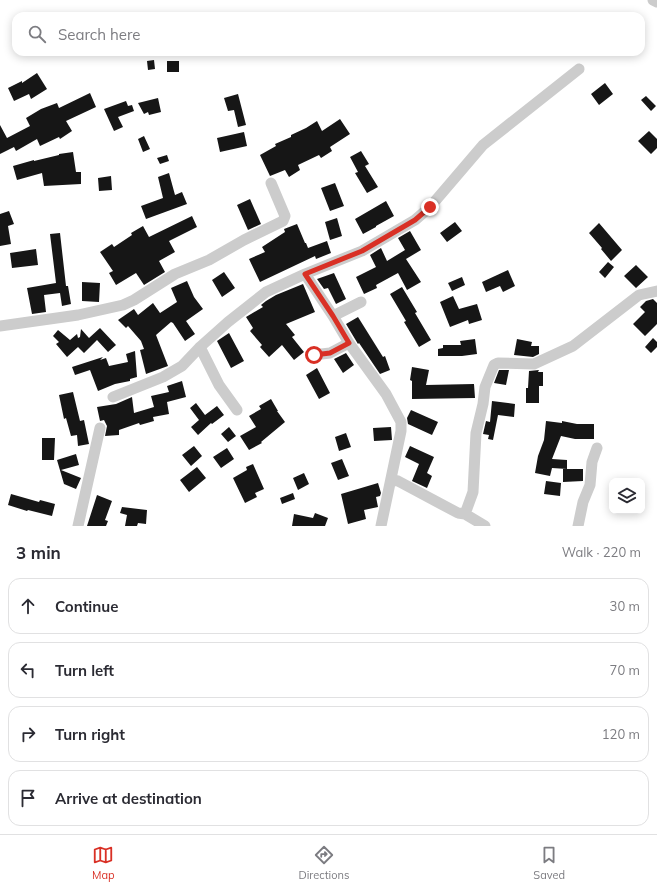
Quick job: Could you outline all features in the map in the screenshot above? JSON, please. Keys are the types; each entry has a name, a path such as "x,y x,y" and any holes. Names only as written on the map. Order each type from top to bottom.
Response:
{"street":[{"path":"653,0 657,2"},
{"path":"113,397 163,377 182,366 200,347 228,322 266,292 305,274 362,251 415,220 430,207 483,145 579,69"},
{"path":"0,326 78,315 123,305 134,300 175,274 202,264 244,240 283,221 285,216 271,183"},
{"path":"305,274 349,343 386,394 401,422 402,431 382,526"},
{"path":"465,514 473,492 476,433 483,404 485,387 494,365 498,363 534,364 573,346 639,295 657,291"},
{"path":"333,316 361,302"},
{"path":"314,355 330,353 349,343"},
{"path":"200,347 219,386 237,410"},
{"path":"78,526 100,428"},
{"path":"578,526 583,502 590,485 592,462 598,448"},
{"path":"392,480 398,481 458,513 465,514 485,526"}],"building":[{"path":"154,60 155,69 148,70 147,61"},
{"path":"167,61 179,61 179,72 167,72"},
{"path":"37,73 47,89 31,99 29,94 14,101 8,88 22,81 22,83"},
{"path":"605,83 613,94 599,105 591,94"},
{"path":"90,93 96,107 66,121 72,131 60,139 59,137 40,146 37,139 16,151 14,147 0,154 0,125 7,138 30,126 26,118 41,109 57,103 59,108"},
{"path":"238,94 246,125 238,127 234,110 228,111 224,98"},
{"path":"646,96 656,106 651,111 641,100"},
{"path":"158,98 161,112 149,115 148,112 144,114 138,103"},
{"path":"126,101 128,106 132,105 134,111 118,117 123,127 114,131 104,109"},
{"path":"340,119 350,134 330,147 332,151 321,158 319,155 298,165 300,170 289,177 285,170 270,176 260,155 276,146 275,144 291,137 291,135 317,121 322,131"},
{"path":"649,131 657,139 657,148 651,154 638,141"},
{"path":"244,132 247,146 220,152 217,138"},
{"path":"144,136 150,149 143,152 138,139"},
{"path":"361,151 369,164 365,166 378,187 367,193 355,173 358,172 350,157"},
{"path":"73,152 76,172 81,172 81,184 44,186 42,173 17,180 13,166 59,154"},
{"path":"167,155 169,161 160,164 157,158"},
{"path":"169,173 175,195 182,192 187,204 146,219 141,206 163,198 158,177"},
{"path":"111,176 112,190 99,191 98,178"},
{"path":"335,183 344,206 330,211 321,188"},
{"path":"250,199 261,224 248,230 237,205"},
{"path":"386,201 394,216 363,234 355,219"},
{"path":"9,211 14,224 8,226 11,244 0,246 0,214"},
{"path":"192,216 197,227 169,241 175,252 159,261 165,272 144,285 136,273 116,285 109,273 113,271 100,252 112,244 114,247 132,235 131,233 143,226 149,237"},
{"path":"337,218 342,236 330,240 325,222"},
{"path":"455,222 462,231 447,242 440,233"},
{"path":"599,223 622,250 611,261 589,233"},
{"path":"297,224 308,248 327,241 331,253 316,259 315,256 260,282 249,259 265,252 262,247 285,232 284,229"},
{"path":"410,231 421,250 406,259 421,282 407,290 398,273 376,285 377,288 364,294 356,277 376,267 370,255 381,248 387,261 405,250 398,238"},
{"path":"60,233 66,286 68,286 71,304 62,306 60,293 44,295 46,312 32,314 27,288 56,283 50,234"},
{"path":"36,249 38,265 12,268 10,253"},
{"path":"608,262 614,267 605,278 599,272"},
{"path":"636,265 648,277 636,288 624,276"},
{"path":"508,270 515,286 503,292 500,286 486,292 482,282"},
{"path":"224,272 235,288 222,297 212,280"},
{"path":"334,273 346,299 336,304 328,288 324,289 317,279"},
{"path":"462,277 465,285 452,291 448,283"},
{"path":"187,281 194,297 203,309 186,321 195,334 185,341 171,322 156,335 168,366 146,374 140,350 144,349 141,341 128,326 126,328 118,320 134,309 138,315 153,303 160,313 177,302 171,288"},
{"path":"82,282 100,283 99,302 82,301"},
{"path":"303,284 315,312 286,324 295,335 292,337 304,352 294,360 282,345 269,357 260,347 262,345 250,331 253,328 246,317 263,307 261,305 276,295"},
{"path":"402,287 431,340 419,347 390,294"},
{"path":"453,296 459,309 477,304 482,320 469,324 468,320 450,327 440,302"},
{"path":"653,299 657,303 657,324 645,336 633,324 645,312 640,307 646,301"},
{"path":"358,317 383,357 385,356 390,370 380,374 359,343 358,344 346,324"},
{"path":"100,328 116,345 108,352 97,340 84,353 78,347 67,357 56,344 59,342 53,336 58,330 70,340 77,334 78,338 80,337 81,329 89,338"},
{"path":"229,333 244,361 231,368 217,341"},
{"path":"653,338 657,342 657,347 651,353 645,347"},
{"path":"475,339 477,354 462,356 438,356 438,349 443,348 443,345 461,345 460,341"},
{"path":"517,339 532,342 531,346 539,346 539,354 533,357 514,355"},
{"path":"135,351 137,377 130,379 130,381 115,384 98,391 90,370 75,375 72,367 103,357 100,360 106,358 109,366 128,362 126,354"},
{"path":"346,353 354,365 343,373 334,359"},
{"path":"412,367 429,370 426,385 474,384 475,398 412,399 412,381 410,380"},
{"path":"317,368 330,393 319,399 306,375"},
{"path":"499,370 509,370 506,385 494,383"},
{"path":"539,370 538,372 543,372 543,386 539,386 539,403 526,403 526,388 528,388 529,371"},
{"path":"182,381 186,397 167,402 169,414 153,417 154,421 140,425 139,423 119,430 119,435 105,436 107,426 104,420 100,421 97,407 116,404 132,397 134,413 154,407 151,396 169,392 167,386"},
{"path":"73,392 80,421 84,420 89,444 78,446 77,435 71,436 66,418 64,419 59,395"},
{"path":"271,399 285,422 261,442 262,443 249,450 240,436 256,427 249,416 261,409 259,406"},
{"path":"492,401 515,404 514,417 498,415 493,440 488,439 489,435 483,434 486,421 490,422"},
{"path":"196,403 205,415 217,406 224,415 212,424 211,423 198,435 191,427 199,420 190,408"},
{"path":"411,410 438,422 432,435 408,424 407,418"},
{"path":"546,421 594,424 594,439 575,439 561,436 552,459 567,460 567,469 552,468 550,476 535,473 538,456 544,440"},
{"path":"229,427 236,436 228,442 221,434"},
{"path":"391,427 392,440 374,441 373,428"},
{"path":"346,433 351,447 339,451 335,437"},
{"path":"42,438 55,438 54,460 42,460"},
{"path":"194,446 202,456 191,466 182,455"},
{"path":"410,446 434,457 427,473 432,476 427,488 412,481 419,464 405,457"},
{"path":"227,448 234,459 221,468 213,457"},
{"path":"76,454 79,465 61,470 81,478 76,489 64,484 57,460"},
{"path":"342,459 349,476 338,480 331,463"},
{"path":"253,464 264,489 255,493 257,497 245,503 233,478 247,470 246,467"},
{"path":"197,467 206,478 189,492 180,480"},
{"path":"563,469 583,469 583,481 563,482"},
{"path":"304,473 309,484 298,490 293,478"},
{"path":"546,481 561,483 560,496 544,494"},
{"path":"378,483 381,493 380,496 376,497 378,507 364,510 366,519 348,524 341,494"},
{"path":"293,493 295,499 282,504 280,498"},
{"path":"11,494 39,502 40,500 55,504 52,516 27,511 8,505"},
{"path":"97,495 112,501 105,520 108,521 106,526 87,526"},
{"path":"122,507 147,510 146,524 138,523 137,526 125,526 127,515 120,513"},
{"path":"315,513 328,518 325,526 292,526 294,514 313,518"}],"route":[{"path":"314,355 330,353 349,343 305,274 362,251 415,220 430,207"}]}
